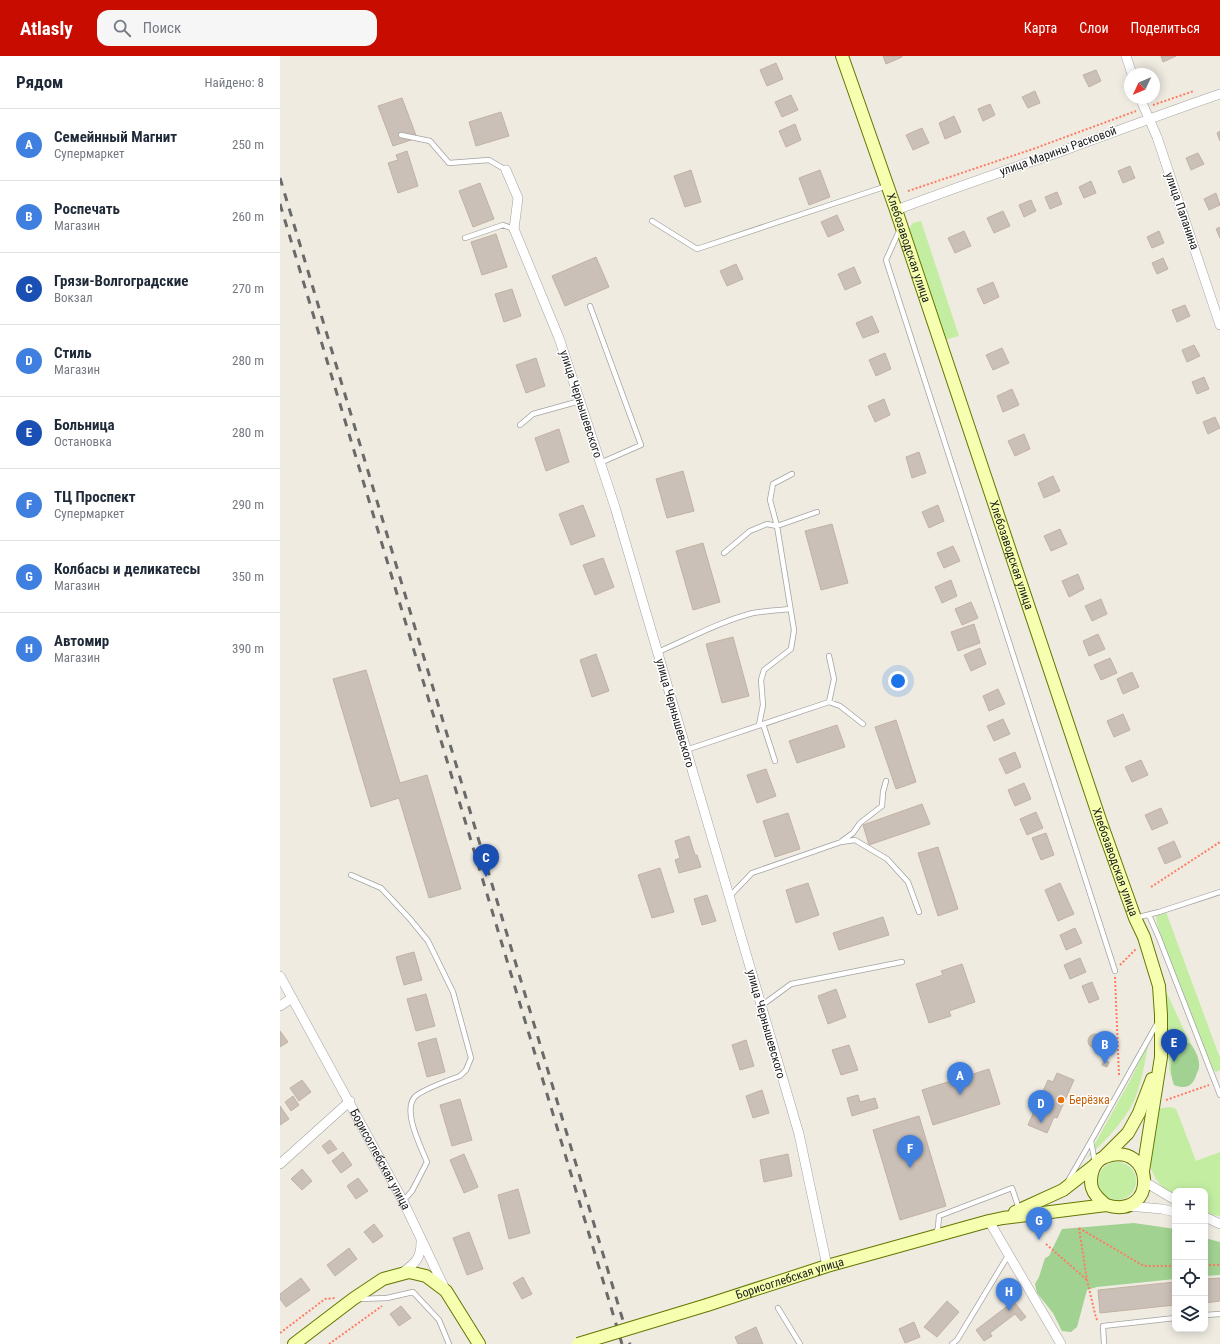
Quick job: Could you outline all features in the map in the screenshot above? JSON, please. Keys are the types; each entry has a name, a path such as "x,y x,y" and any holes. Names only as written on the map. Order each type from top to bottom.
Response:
{"street":[{"name":"Хлебозаводская улица","path":"842,56 896,210 1097,812 1135,918 1144,937 1159,986 1161,1057"},
{"path":"1126,56 1130,68"},
{"name":"улица Марины Расковой","path":"896,210 942,192 1220,94"},
{"name":"улица Папанина","path":"1143,104 1157,136 1220,325"},
{"name":"улица Чернышевского","path":"506,170 518,198 514,229 559,338 615,507 658,652 799,1134 827,1266"},
{"name":"Борисоглебская улица","path":"280,976 350,1101 403,1201 446,1291 479,1344"},
{"path":"280,1006 292,998"},
{"path":"1128,1206 1138,1199 1143,1192 1153,1103 1161,1057"},
{"path":"1003,1218 1063,1190 1099,1161 1128,1133 1139,1113 1161,1057"},
{"path":"280,1164 350,1101"},
{"path":"1106,1205 1098,1198 1092,1188 1092,1173 1099,1161 1116,1154 1126,1155 1138,1162 1144,1177 1172,1198"},
{"path":"1003,1218 1106,1205 1116,1208 1128,1206 1172,1211"},
{"name":"Борисоглебская улица","path":"578,1344 707,1306 827,1266 1003,1218"},
{"path":"1208,1219 1220,1224"},
{"path":"989,1221 1061,1344"},
{"path":"401,1273 415,1263 421,1251 420,1238"},
{"path":"294,1344 353,1299 383,1279 409,1272 426,1276 446,1291"}],"lane":[{"path":"401,135 430,141 449,163 489,160 506,170"},
{"path":"652,221 697,249 887,186"},
{"path":"465,238 503,225 514,229"},
{"path":"901,227 886,260 1115,970"},
{"path":"590,306 641,445 600,463"},
{"path":"520,425 533,414 580,401"},
{"path":"775,761 761,725 763,706 761,680 764,670 791,649 794,630 777,526 770,500 773,484 792,474"},
{"path":"724,553 750,531 767,524 777,526 817,512"},
{"path":"658,652 700,633 754,613 790,609"},
{"path":"829,656 834,679 829,702"},
{"path":"686,750 829,702 840,706 863,724"},
{"path":"841,842 853,832 860,823 882,806 883,792 886,781"},
{"path":"729,897 752,873 841,842 855,840 887,860 908,882 919,912"},
{"path":"351,875 381,888 428,940 453,992 471,1058 466,1070 460,1076 417,1095 411,1102 410,1107 414,1131 427,1162 412,1191 403,1201"},
{"path":"1135,918 1149,915 1220,892"},
{"path":"1149,915 1220,1095"},
{"path":"761,1006 791,984 902,962"},
{"path":"1063,1190 1161,1015"},
{"path":"1091,1141 1099,1161"},
{"path":"934,1237 938,1228 939,1216 1012,1188 1020,1210"},
{"path":"952,1344 957,1340 1008,1254"},
{"path":"353,1299 387,1298 413,1292 439,1320 449,1344"},
{"path":"778,1308 800,1344"},
{"path":"1208,1315 1220,1314"},
{"path":"1104,1344 1103,1326 1172,1318"}],"path":[{"path":"908,191 1033,149 1197,90"},
{"path":"1151,887 1220,842"},
{"path":"1119,1090 1115,970 1136,949 1144,937"},
{"path":"1153,1103 1216,1083"},
{"path":"1103,1326 1096,1318 1079,1228 1144,1266 1172,1266"},
{"path":"1046,1244 1088,1280"},
{"path":"1208,1265 1220,1265"},
{"path":"329,1344 396,1296"},
{"path":"280,1333 325,1299 339,1298"}],"green space":[{"path":"921,221 959,336 944,340 908,230 913,223"},
{"path":"1166,912 1220,1058 1220,1070 1216,1072 1212,1069 1159,932 1156,917 1159,914"},
{"path":"1164,987 1190,1043 1185,1043 1174,1054 1170,1076"},
{"path":"1149,1041 1137,1094 1130,1109 1107,1138 1087,1158 1132,1077"},
{"path":"1185,1043 1190,1043 1194,1048 1198,1057 1199,1067 1194,1081 1189,1086 1183,1087 1174,1085 1171,1067 1173,1056"},
{"path":"1169,1107 1175,1108 1196,1161 1220,1152 1220,1216 1208,1214 1208,1188 1172,1188 1172,1195 1160,1185 1153,1174 1149,1162 1148,1152 1157,1109"},
{"path":"1113,1162 1121,1162 1128,1165 1133,1170 1136,1181 1133,1192 1128,1197 1121,1200 1113,1200 1106,1197 1101,1192 1098,1185 1098,1177 1101,1170 1106,1165"},
{"path":"1134,1223 1172,1229 1172,1279 1097,1287 1087,1290 1077,1327 1071,1332 1062,1331 1053,1313 1037,1293 1035,1284 1039,1277 1045,1258 1049,1256 1062,1229"},
{"path":"1208,1239 1220,1242 1220,1275 1208,1276"}],"building":[{"path":"883,56 902,56 902,57 886,64"},
{"path":"1161,56 1176,56 1163,62"},
{"path":"776,63 783,79 767,86 760,70"},
{"path":"1096,70 1101,81 1089,87 1083,75"},
{"path":"1035,91 1040,103 1028,108 1022,97"},
{"path":"791,95 798,110 782,117 775,102"},
{"path":"402,98 417,138 393,146 378,106"},
{"path":"990,104 995,115 983,121 978,109"},
{"path":"501,112 509,136 476,146 469,122"},
{"path":"954,116 961,132 945,139 939,123"},
{"path":"795,124 801,140 786,147 779,131"},
{"path":"922,128 929,143 913,150 906,135"},
{"path":"1220,131 1220,141 1217,133"},
{"path":"407,151 418,186 398,193 388,163 398,160 396,155"},
{"path":"1198,153 1204,164 1191,170 1186,158"},
{"path":"1130,166 1135,178 1123,183 1118,171"},
{"path":"691,170 701,202 685,207 674,176"},
{"path":"820,170 830,197 809,205 799,178"},
{"path":"1091,181 1096,193 1084,198 1079,187"},
{"path":"480,183 494,219 473,227 459,191"},
{"path":"1057,192 1062,204 1050,209 1045,197"},
{"path":"1216,193 1220,205 1209,210 1204,199"},
{"path":"1031,200 1036,211 1024,217 1019,205"},
{"path":"1003,211 1010,226 994,233 987,218"},
{"path":"837,215 844,230 828,237 821,222"},
{"path":"1220,227 1220,238 1216,229"},
{"path":"964,231 971,246 955,253 948,238"},
{"path":"1159,231 1164,243 1152,248 1147,237"},
{"path":"496,234 507,267 482,275 471,242"},
{"path":"596,257 609,287 565,306 552,276"},
{"path":"1163,258 1168,269 1157,274 1152,263"},
{"path":"736,264 743,279 727,286 720,271"},
{"path":"854,267 861,283 845,290 838,274"},
{"path":"993,282 999,297 984,304 977,289"},
{"path":"512,289 521,316 504,322 495,294"},
{"path":"1185,305 1190,316 1177,322 1172,310"},
{"path":"872,316 879,332 863,338 856,323"},
{"path":"1194,345 1200,356 1187,362 1182,350"},
{"path":"1002,348 1009,363 993,370 986,355"},
{"path":"885,353 891,369 876,376 869,360"},
{"path":"536,358 545,386 526,393 516,365"},
{"path":"1204,377 1209,389 1197,394 1192,382"},
{"path":"1012,389 1019,405 1003,412 997,396"},
{"path":"884,399 890,415 875,422 868,406"},
{"path":"1215,417 1220,428 1208,434 1203,422"},
{"path":"559,429 569,462 546,471 535,438"},
{"path":"1024,434 1030,449 1015,456 1008,441"},
{"path":"919,452 926,473 912,478 906,457"},
{"path":"683,471 694,511 667,518 656,479"},
{"path":"1053,476 1060,491 1044,498 1038,483"},
{"path":"583,505 595,536 571,545 559,514"},
{"path":"938,505 944,521 929,528 922,512"},
{"path":"832,524 848,583 821,590 805,531"},
{"path":"1060,529 1067,544 1051,551 1044,536"},
{"path":"703,543 720,602 693,610 676,551"},
{"path":"953,546 960,561 944,568 937,553"},
{"path":"603,558 614,587 595,595 583,565"},
{"path":"1078,574 1084,589 1069,597 1062,581"},
{"path":"951,580 957,596 942,603 935,587"},
{"path":"1101,599 1107,614 1092,621 1085,606"},
{"path":"971,602 978,618 962,625 955,609"},
{"path":"974,624 980,643 958,651 951,632"},
{"path":"1098,634 1105,649 1089,656 1083,641"},
{"path":"733,637 749,696 722,703 706,644"},
{"path":"980,648 986,664 971,671 964,655"},
{"path":"596,654 609,691 592,697 580,660"},
{"path":"1110,658 1117,673 1101,680 1094,665"},
{"path":"366,670 400,783 427,775 461,889 429,898 399,798 371,807 333,679"},
{"path":"1132,672 1139,687 1123,694 1117,679"},
{"path":"998,689 1005,704 989,711 983,696"},
{"path":"1123,714 1130,730 1114,737 1107,721"},
{"path":"1003,719 1010,734 994,741 987,726"},
{"path":"896,720 916,782 896,789 875,727"},
{"path":"837,725 845,747 797,763 789,741"},
{"path":"1015,752 1021,767 1006,774 999,759"},
{"path":"1141,760 1148,775 1132,782 1125,767"},
{"path":"766,769 776,796 757,803 747,775"},
{"path":"1024,783 1031,799 1015,806 1008,790"},
{"path":"922,804 930,824 869,845 863,825"},
{"path":"1161,808 1168,823 1152,830 1145,815"},
{"path":"1036,812 1043,828 1027,835 1020,819"},
{"path":"788,813 800,849 775,857 763,821"},
{"path":"1046,833 1054,855 1041,860 1032,838"},
{"path":"689,836 695,855 697,855 701,867 679,873 675,860 680,858 675,841"},
{"path":"1174,841 1181,857 1165,864 1158,848"},
{"path":"938,847 958,909 938,916 918,853"},
{"path":"660,868 674,912 652,918 638,875"},
{"path":"808,883 819,915 796,923 786,890"},
{"path":"1060,883 1074,914 1058,921 1045,890"},
{"path":"707,895 716,921 702,925 694,899"},
{"path":"883,917 889,935 839,950 833,933"},
{"path":"1075,928 1082,943 1066,950 1060,935"},
{"path":"414,952 422,980 404,985 396,957"},
{"path":"1080,958 1086,972 1070,979 1064,965"},
{"path":"962,964 975,1002 949,1011 951,1016 929,1023 916,984 943,975 941,971"},
{"path":"1092,982 1099,999 1089,1003 1082,986"},
{"path":"836,989 846,1017 828,1024 818,996"},
{"path":"426,994 435,1026 416,1031 407,999"},
{"path":"280,1031 288,1042 280,1047"},
{"path":"1092,1034 1098,1034 1102,1038 1102,1044 1098,1048 1092,1048 1088,1044 1088,1038"},
{"path":"436,1038 445,1072 427,1077 418,1043"},
{"path":"746,1040 754,1066 740,1070 732,1045"},
{"path":"849,1045 858,1070 841,1075 832,1050"},
{"path":"1104,1060 1109,1062 1107,1067 1102,1065"},
{"path":"989,1069 1000,1104 933,1125 922,1090"},
{"path":"1057,1073 1074,1080 1057,1118 1054,1117 1047,1133 1028,1125 1048,1080 1053,1082"},
{"path":"302,1080 311,1092 299,1101 290,1088"},
{"path":"762,1090 769,1113 753,1118 746,1096"},
{"path":"858,1095 860,1102 875,1098 878,1108 852,1116 847,1098"},
{"path":"293,1096 299,1105 291,1111 285,1102"},
{"path":"460,1099 472,1140 452,1146 440,1105"},
{"path":"280,1106 289,1119 280,1125"},
{"path":"919,1116 946,1206 900,1220 873,1130"},
{"path":"330,1140 337,1149 328,1154 322,1146"},
{"path":"343,1152 352,1165 341,1173 332,1161"},
{"path":"464,1154 478,1187 464,1193 450,1160"},
{"path":"788,1154 792,1176 764,1182 760,1160"},
{"path":"302,1169 312,1181 302,1190 291,1179"},
{"path":"358,1178 368,1191 356,1199 347,1186"},
{"path":"518,1189 530,1233 509,1239 498,1195"},
{"path":"374,1224 383,1236 373,1243 364,1232"},
{"path":"469,1232 483,1269 467,1275 453,1238"},
{"path":"349,1248 357,1259 335,1276 327,1265"},
{"path":"523,1277 532,1294 522,1299 513,1283"},
{"path":"301,1278 310,1290 286,1307 280,1299 280,1294"},
{"path":"1220,1278 1220,1301 1208,1303 1208,1279"},
{"path":"1172,1282 1172,1305 1100,1313 1098,1290"},
{"path":"947,1301 959,1312 937,1337 924,1327"},
{"path":"1015,1303 1026,1317 1021,1321 1015,1314 990,1333 992,1336 984,1341 976,1330 1006,1307 1008,1309"},
{"path":"401,1306 411,1318 399,1326 390,1314"},
{"path":"914,1322 920,1337 905,1343 899,1329"},
{"path":"756,1327 763,1344 738,1344 735,1337"}],"railway":[{"path":"280,178 630,1344"},
{"path":"280,204 622,1344"}],"place":[{"name":"Грязи-Волгоградские","path":"486,877"},
{"name":"Больница","path":"1174,1062"},
{"name":"Роспечать","path":"1105,1064"},
{"name":"Семейнный Магнит","path":"960,1095"},
{"name":"Берёзка","path":"1061,1100"},
{"name":"Стиль","path":"1041,1123"},
{"name":"ТЦ Проспект","path":"910,1168"},
{"name":"Колбасы и деликатесы","path":"1039,1240"},
{"name":"Автомир","path":"1009,1311"}]}
